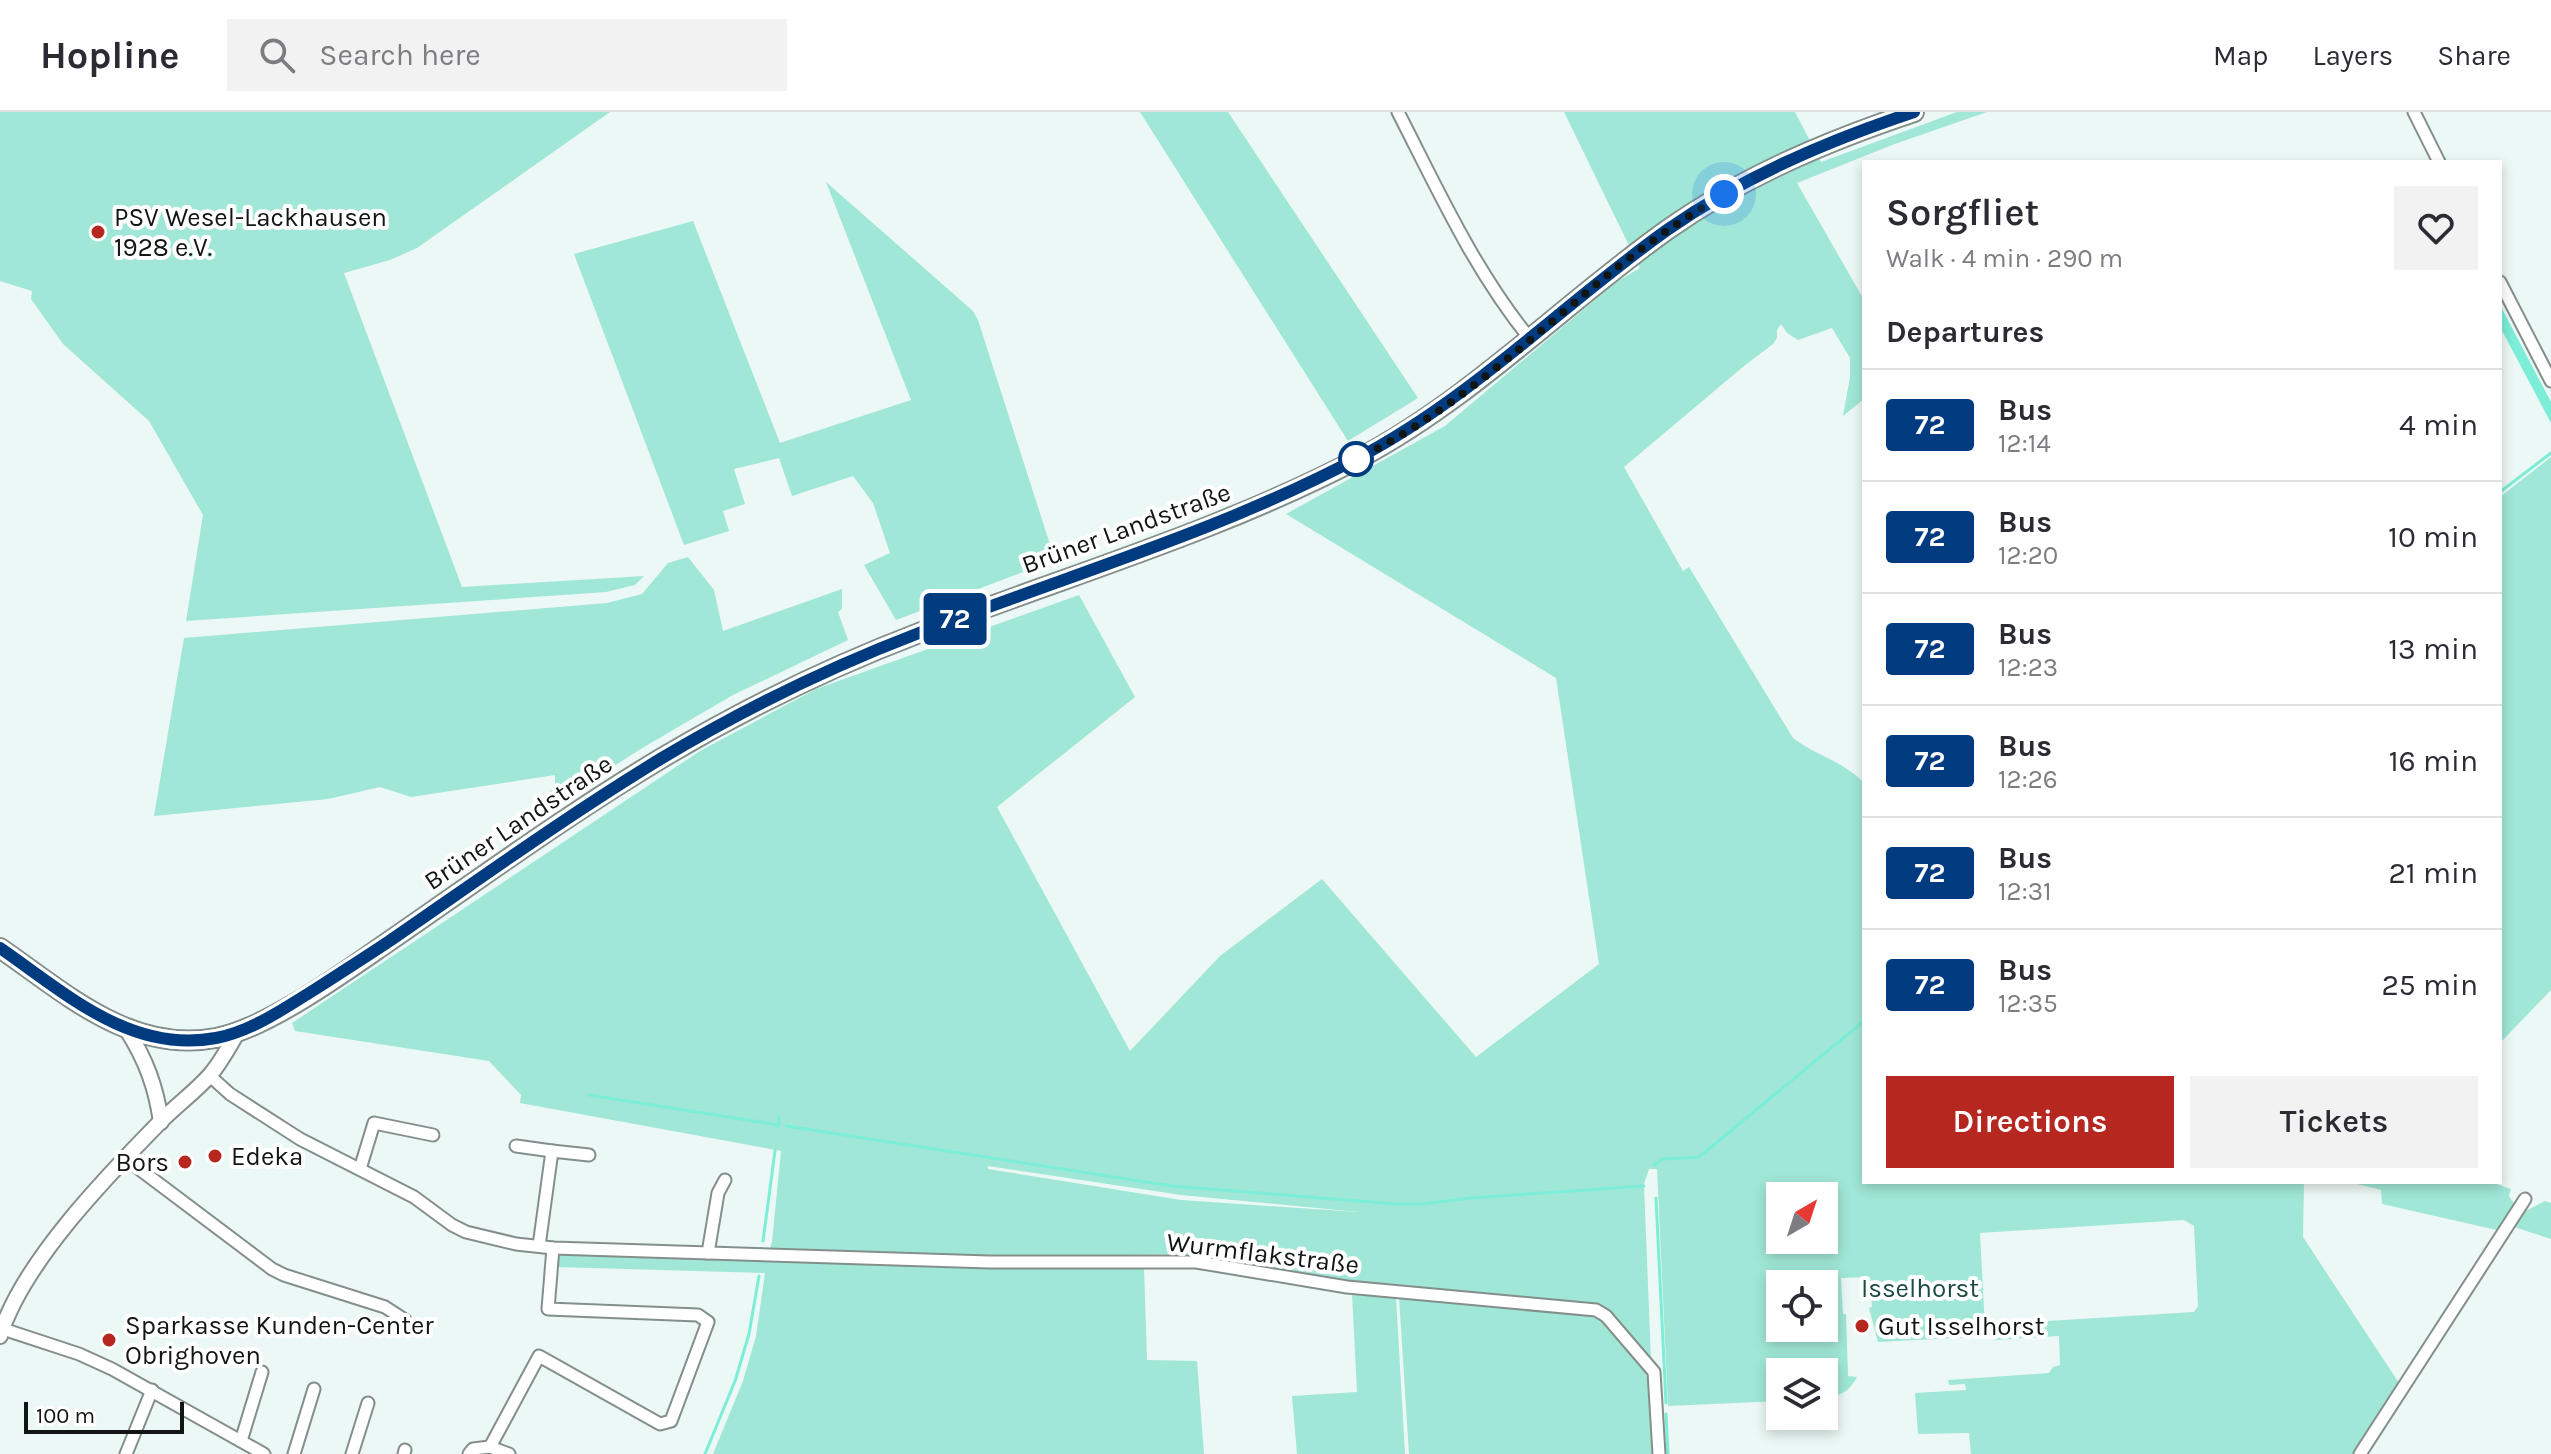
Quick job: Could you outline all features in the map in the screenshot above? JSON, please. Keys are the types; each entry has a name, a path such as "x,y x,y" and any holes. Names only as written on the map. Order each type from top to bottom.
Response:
{"main road":[{"name":"Brüner Landstraße","path":"0,948 98,1016 127,1030 162,1039 210,1040 237,1033 277,1013 362,960 609,790 737,715 889,645 1206,529 1301,488 1415,426 1450,402 1531,340 1623,263 1671,227 1724,194 1799,155 1914,112"}],"street":[{"path":"1398,112 1478,264 1531,340"},
{"path":"2414,112 2438,160"},
{"path":"2502,286 2551,381"},
{"path":"127,1030 150,1070 161,1122"},
{"path":"237,1033 210,1076 161,1122 58,1235 39,1261 1,1331 79,1354 152,1390 264,1454"},
{"path":"210,1040 213,1056 210,1076"},
{"name":"Wurmflakstraße","path":"210,1076 230,1094 300,1139 414,1197 452,1225 466,1232 516,1244 553,1248 989,1262 1196,1262 1347,1287 1596,1310 1606,1316 1654,1372 1659,1454"},
{"path":"360,1169 374,1123 433,1135"},
{"path":"516,1146 589,1155"},
{"path":"539,1246 552,1151"},
{"path":"126,1159 272,1269 385,1307 405,1320"},
{"path":"708,1253 718,1193 725,1180"},
{"path":"2360,1454 2525,1199"},
{"path":"490,1447 539,1356 660,1424 671,1421 708,1322 698,1315 548,1309 553,1248"},
{"path":"241,1441 262,1372"},
{"path":"294,1454 314,1389"},
{"path":"126,1454 152,1390"},
{"path":"352,1454 368,1403"},
{"path":"469,1454 473,1449 490,1447 509,1454"}],"green space":[{"path":"0,112 610,112 417,248 390,260 344,273 462,587 644,576 635,585 606,592 186,621 203,515 149,421 63,344 31,299 32,291 0,281"},
{"path":"1140,112 1228,112 1418,398 1348,441"},
{"name":"Isselhorst","path":"1564,112 1795,112 1821,162 1957,112 1987,112 1797,183 1862,297 1862,401 1843,416 1850,358 1832,328 1798,340 1787,333 1781,324 1773,344 1624,467 1683,571 1689,567 1793,738 1862,781 1862,1184 2304,1184 2303,1237 2399,1383 2353,1454 1971,1454 1969,1433 1918,1434 1915,1393 1966,1390 1965,1384 1949,1385 1948,1380 2049,1373 2053,1367 2060,1365 2059,1336 1878,1342 1869,1308 1872,1307 1870,1277 1841,1278 1843,1314 1846,1314 1848,1376 1857,1377 1844,1392 1838,1395 1838,1358 1766,1358 1766,1402 1668,1406 1657,1169 1649,1169 1644,1184 1651,1361 1605,1307 1336,1281 1177,1254 1087,1256 1089,1267 1144,1267 1147,1360 1197,1361 1204,1454 713,1454 743,1381 756,1336 765,1273 556,1267 559,1253 767,1259 772,1242 781,1151 520,1103 521,1095 489,1061 295,1031 292,1023 700,751 816,689 1079,595 1135,697 997,807 1130,1051 1220,956 1322,879 1476,1057 1599,964 1556,678 1286,514 1445,426 1616,282 1640,268","holes":["988,1166 1181,1195 1358,1212 1181,1200 988,1169","2184,1220 2194,1226 2198,1306 2194,1312 1998,1324 1994,1328 1985,1328 1980,1233"]},
{"path":"826,182 973,311 1055,560 896,620 864,565 890,553 873,503 853,476 792,496 779,458 734,469 745,504 723,511 729,531 684,545 574,254 693,221 780,443 911,400"},
{"path":"2551,457 2551,990 2502,1041 2502,495"},
{"path":"688,557 714,590 723,631 842,589 842,609 838,612 848,640 733,695 511,831 510,826 555,787 555,775 411,797 380,787 328,799 154,816 184,638 607,603 642,594 668,563"},
{"path":"2357,1184 2497,1184 2511,1189 2509,1196 2515,1205 2501,1231 2382,1204 2381,1190"},
{"path":"2545,1201 2551,1203 2551,1239 2511,1226 2520,1214"},
{"path":"1352,1293 1396,1297 1405,1454 1297,1454 1292,1396 1357,1392"},
{"path":"1399,1297 1599,1317 1644,1369 1650,1387 1654,1454 1409,1454"}],"shaded area":[{"path":"2502,309 2551,402 2551,423 2502,331"}],"waterway":[{"path":"2502,490 2551,453"},
{"path":"1654,1165 1663,1159 1699,1157 1862,1023"},
{"path":"589,1095 779,1125"},
{"path":"778,1127 779,1118"},
{"path":"786,1126 1172,1186 1396,1204 1644,1186"},
{"path":"763,1241 775,1151"},
{"path":"1656,1198 1666,1403"},
{"path":"705,1454 735,1381 749,1334 759,1276"},
{"path":"1666,1414 1668,1454"}],"bus line":[{"name":"72","path":"0,948 98,1016 127,1030 162,1039 210,1040 237,1033 277,1013 362,960 609,790 737,715 859,657 918,633 1206,529 1301,488 1415,426 1450,402 1531,340 1623,263 1714,200 1799,155 1914,112"}],"place":[{"name":"PSV Wesel-Lackhausen 1928 e.V.","path":"98,232"},
{"name":"Edeka","path":"215,1156"},
{"name":"Bors","path":"185,1162"},
{"name":"Gut Isselhorst","path":"1862,1326"},
{"name":"Sparkasse Kunden-Center Obrighoven","path":"109,1340"}],"route":[{"path":"1356,459 1450,402 1531,340 1623,263 1671,227 1724,194"}]}
